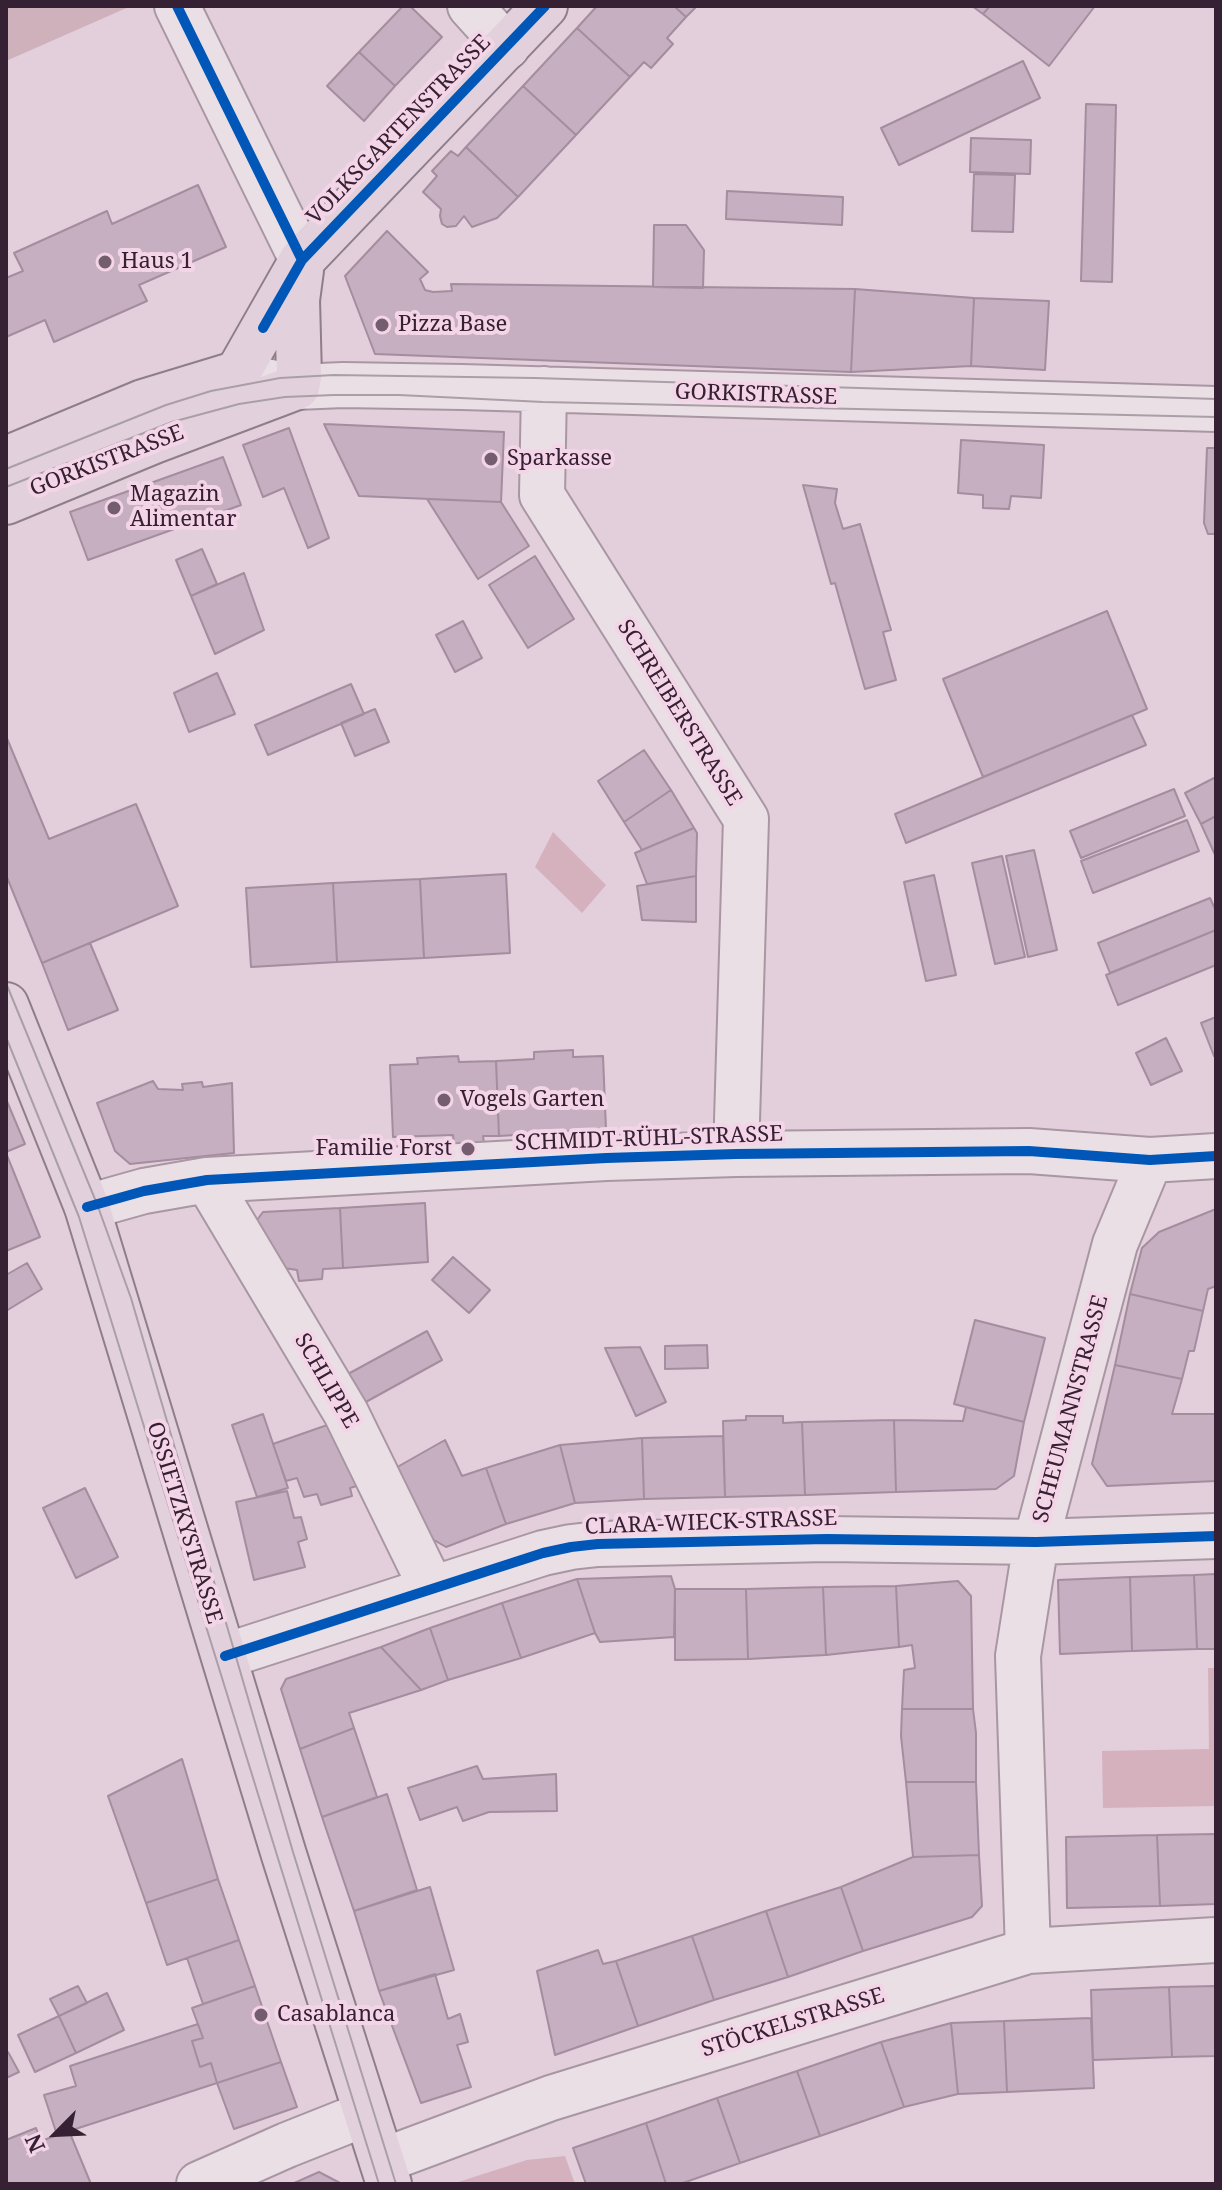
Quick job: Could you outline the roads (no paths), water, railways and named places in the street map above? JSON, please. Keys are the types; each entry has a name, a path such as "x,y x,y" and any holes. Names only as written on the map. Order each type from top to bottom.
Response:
{"main road":[{"name":"VOLKSGARTENSTRASSE","path":"232,375 240,369 302,260 545,6"},
{"path":"297,387 297,300 302,260"},
{"name":"GORKISTRASSE","path":"6,459 143,402 232,375"},
{"name":"GORKISTRASSE","path":"6,502 297,387"},
{"name":"OSSIETZKYSTRASSE","path":"6,1005 87,1207 365,2114 386,2172"}],"street":[{"path":"177,6 302,260"},
{"path":"470,6 507,47"},
{"name":"GORKISTRASSE","path":"232,375 297,387 544,389 1216,409"},
{"name":"SCHREIBERSTRASSE","path":"544,389 542,495 746,819 736,1154"},
{"name":"SCHMIDT-RÜHL-STRASSE","path":"87,1207 144,1191 207,1180 606,1158 1029,1151 1150,1160 1216,1156"},
{"name":"SCHEUMANNSTRASSE","path":"1028,1951 1018,1656 1036,1542 1115,1244 1150,1160"},
{"name":"SCHLIPPE","path":"207,1180 346,1413 432,1589"},
{"name":"CLARA-WIECK-STRASSE","path":"225,1656 543,1553 571,1547 827,1539 1036,1542 1216,1536"},
{"name":"STÖCKELSTRASSE","path":"386,2172 551,2098 1028,1951 1216,1940"},
{"path":"199,2184 365,2114"}],"tram line":[{"path":"6,469 166,405 211,391 280,378 334,375 535,378 1216,399"},
{"path":"6,487 172,422 239,404 285,397 399,395 543,402 1216,417"},
{"path":"6,983 97,1204 131,1298 293,1852 396,2184"},
{"path":"6,1037 79,1217 379,2184"}],"place":[{"name":"Haus 1","path":"105,262"},
{"name":"Pizza Base","path":"382,325"},
{"name":"Sparkasse","path":"491,459"},
{"name":"Magazin Alimentar","path":"114,508"},
{"name":"Vogels Garten","path":"444,1100"},
{"name":"Familie Forst","path":"468,1149"},
{"name":"Casablanca","path":"261,2015"}]}
